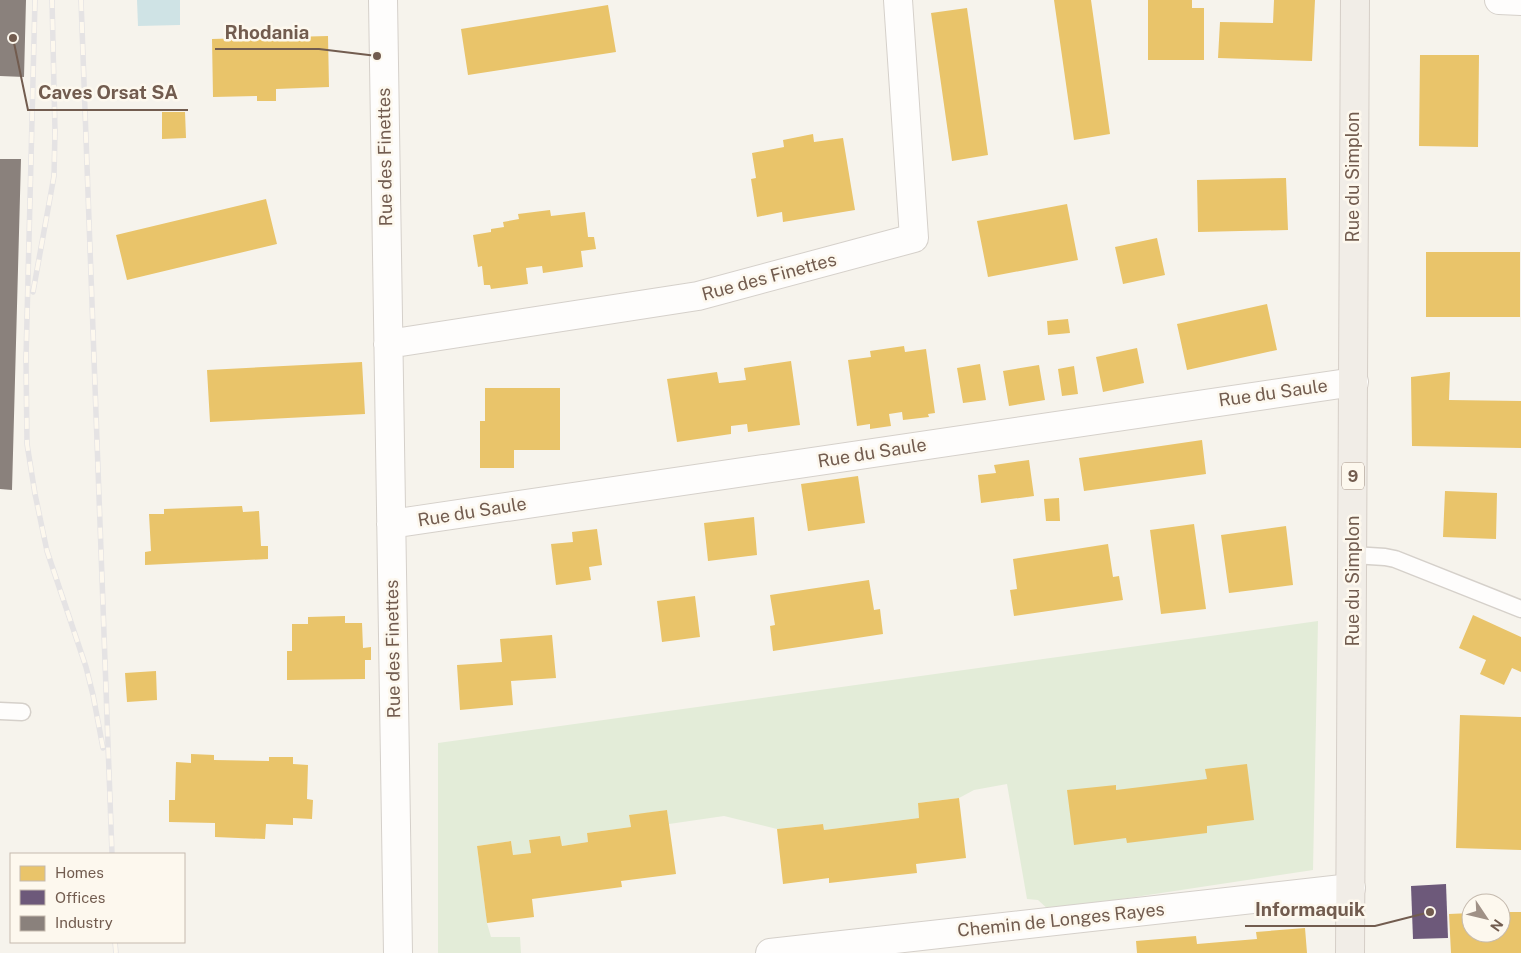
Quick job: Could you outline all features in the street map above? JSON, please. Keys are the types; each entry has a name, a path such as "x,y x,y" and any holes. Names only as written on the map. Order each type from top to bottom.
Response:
{"main road":[{"name":"Rue du Simplon","path":"1350,953 1355,0"}],"street":[{"name":"Rue des Finettes","path":"383,0 398,953"},
{"name":"Rue des Finettes","path":"388,344 698,296 914,238 898,0"},
{"path":"1499,0 1521,1"},
{"name":"Rue du Saule","path":"391,524 1354,382"},
{"name":"Chemin de Longes Rayes","path":"770,953 1351,888"}],"lane":[{"path":"1353,555 1395,559 1521,609"},
{"path":"0,711 22,712"}],"green space":[{"path":"1318,621 1313,870 1049,910 1038,900 1027,899 1007,784 974,790 959,798 918,803 919,818 824,830 823,824 777,829 724,816 669,824 667,810 629,816 631,827 587,833 588,842 562,846 560,836 529,840 531,853 513,855 511,841 477,846 487,923 491,937 520,937 521,953 438,953 438,743"}],"shaded area":[{"path":"137,0 180,0 180,25 138,26"}],"building: Homes":[{"path":"1054,0 1091,0 1110,134 1074,140"},
{"path":"1148,0 1192,0 1192,8 1204,8 1204,60 1148,60"},
{"path":"1274,0 1315,0 1312,61 1218,58 1220,22 1273,23"},
{"path":"608,5 616,52 468,75 461,29"},
{"path":"967,8 988,155 952,161 931,13"},
{"path":"328,36 329,87 276,89 276,101 257,101 257,96 213,97 212,39"},
{"path":"1420,55 1479,55 1478,147 1419,146"},
{"path":"162,112 185,112 186,138 162,139"},
{"path":"813,134 814,142 843,138 855,210 783,222 782,212 757,217 751,179 756,178 752,153 784,147 783,140"},
{"path":"1286,178 1288,230 1198,232 1197,180"},
{"path":"266,199 277,244 127,280 116,235"},
{"path":"1067,204 1078,260 988,277 977,221"},
{"path":"550,210 551,216 585,212 588,237 594,237 596,249 581,251 583,267 543,273 542,266 526,268 528,284 491,289 490,285 484,285 482,266 478,267 473,235 491,232 491,229 504,227 503,222 519,219 518,214"},
{"path":"1157,238 1165,275 1123,284 1115,247"},
{"path":"1426,252 1520,252 1520,317 1426,317"},
{"path":"1267,304 1277,350 1187,370 1177,324"},
{"path":"1068,319 1070,333 1048,335 1047,321"},
{"path":"904,346 905,352 926,349 935,413 928,414 929,417 903,420 902,412 889,414 891,426 870,429 870,424 857,426 848,360 871,357 870,351"},
{"path":"1137,348 1144,383 1103,392 1096,357"},
{"path":"791,361 800,425 748,432 747,424 731,426 731,434 677,442 667,379 717,372 719,383 746,380 744,368"},
{"path":"362,362 365,414 210,422 207,370"},
{"path":"980,364 986,400 963,403 957,368"},
{"path":"1039,365 1045,400 1009,406 1003,371"},
{"path":"1074,366 1078,394 1062,396 1058,369"},
{"path":"1450,372 1449,400 1521,401 1521,448 1412,446 1411,377"},
{"path":"485,388 560,388 560,450 514,450 514,468 480,468 480,421 485,421"},
{"path":"1202,440 1206,474 1084,491 1079,458"},
{"path":"1029,460 1034,496 981,503 978,475 996,473 994,465"},
{"path":"858,476 865,523 808,531 801,484"},
{"path":"1445,491 1497,493 1496,539 1443,537"},
{"path":"1059,498 1060,521 1046,521 1044,499"},
{"path":"242,506 243,512 259,511 261,546 268,546 268,559 145,565 145,552 151,551 149,514 164,514 164,509"},
{"path":"754,517 757,555 708,561 704,523"},
{"path":"1194,524 1206,609 1161,614 1150,530"},
{"path":"1286,526 1293,585 1229,593 1221,535"},
{"path":"597,529 602,565 589,567 591,580 556,585 551,544 573,542 572,532"},
{"path":"1108,544 1113,577 1119,576 1123,600 1014,616 1010,590 1017,589 1013,559"},
{"path":"869,580 874,610 880,609 883,634 773,651 770,626 775,625 770,595"},
{"path":"695,596 700,637 662,642 657,601"},
{"path":"1473,615 1521,637 1521,672 1512,668 1504,685 1480,674 1486,660 1459,648"},
{"path":"345,616 345,623 362,623 363,648 371,647 371,660 365,660 365,679 287,680 287,651 292,651 292,624 308,624 308,617"},
{"path":"552,635 556,678 511,681 513,705 460,710 457,665 502,662 500,639"},
{"path":"156,671 157,700 127,702 125,673"},
{"path":"1460,715 1521,717 1521,850 1456,848"},
{"path":"191,754 214,755 214,760 269,761 269,757 293,757 293,764 308,765 307,799 313,800 312,819 293,818 293,825 266,824 265,839 215,837 215,823 169,822 169,800 175,800 176,762 191,763"},
{"path":"1247,764 1254,820 1207,826 1207,833 1127,843 1126,838 1074,845 1067,790 1116,785 1116,790 1207,779 1205,769"},
{"path":"959,798 966,858 916,864 917,873 829,883 829,878 783,884 777,829 823,824 824,830 919,818 918,803"},
{"path":"667,810 676,874 621,881 622,887 532,899 534,917 487,923 477,846 511,841 513,855 531,853 529,840 560,836 562,846 588,842 587,833 631,827 629,815"},
{"path":"1511,912 1521,912 1521,953 1451,953 1449,914 1461,913 1461,943 1511,943"},
{"path":"1305,928 1307,953 1137,953 1136,941 1196,936 1197,944 1257,939 1256,932"}],"building: Offices":[{"path":"1446,884 1448,938 1413,939 1411,886"}],"building: Industry":[{"path":"0,0 26,0 24,77 0,76"},
{"path":"0,159 21,159 12,490 0,489"}],"railway":[{"path":"35,0 26,359 27,444 47,551 86,667 103,748"},
{"path":"33,292 54,176 55,131 52,0"},
{"path":"81,0 112,853"},
{"path":"115,943 116,953"}],"place":[{"name":"Caves Orsat SA","path":"13,38"},
{"name":"Rhodania","path":"377,56"},
{"name":"Informaquik","path":"1430,912"}]}
